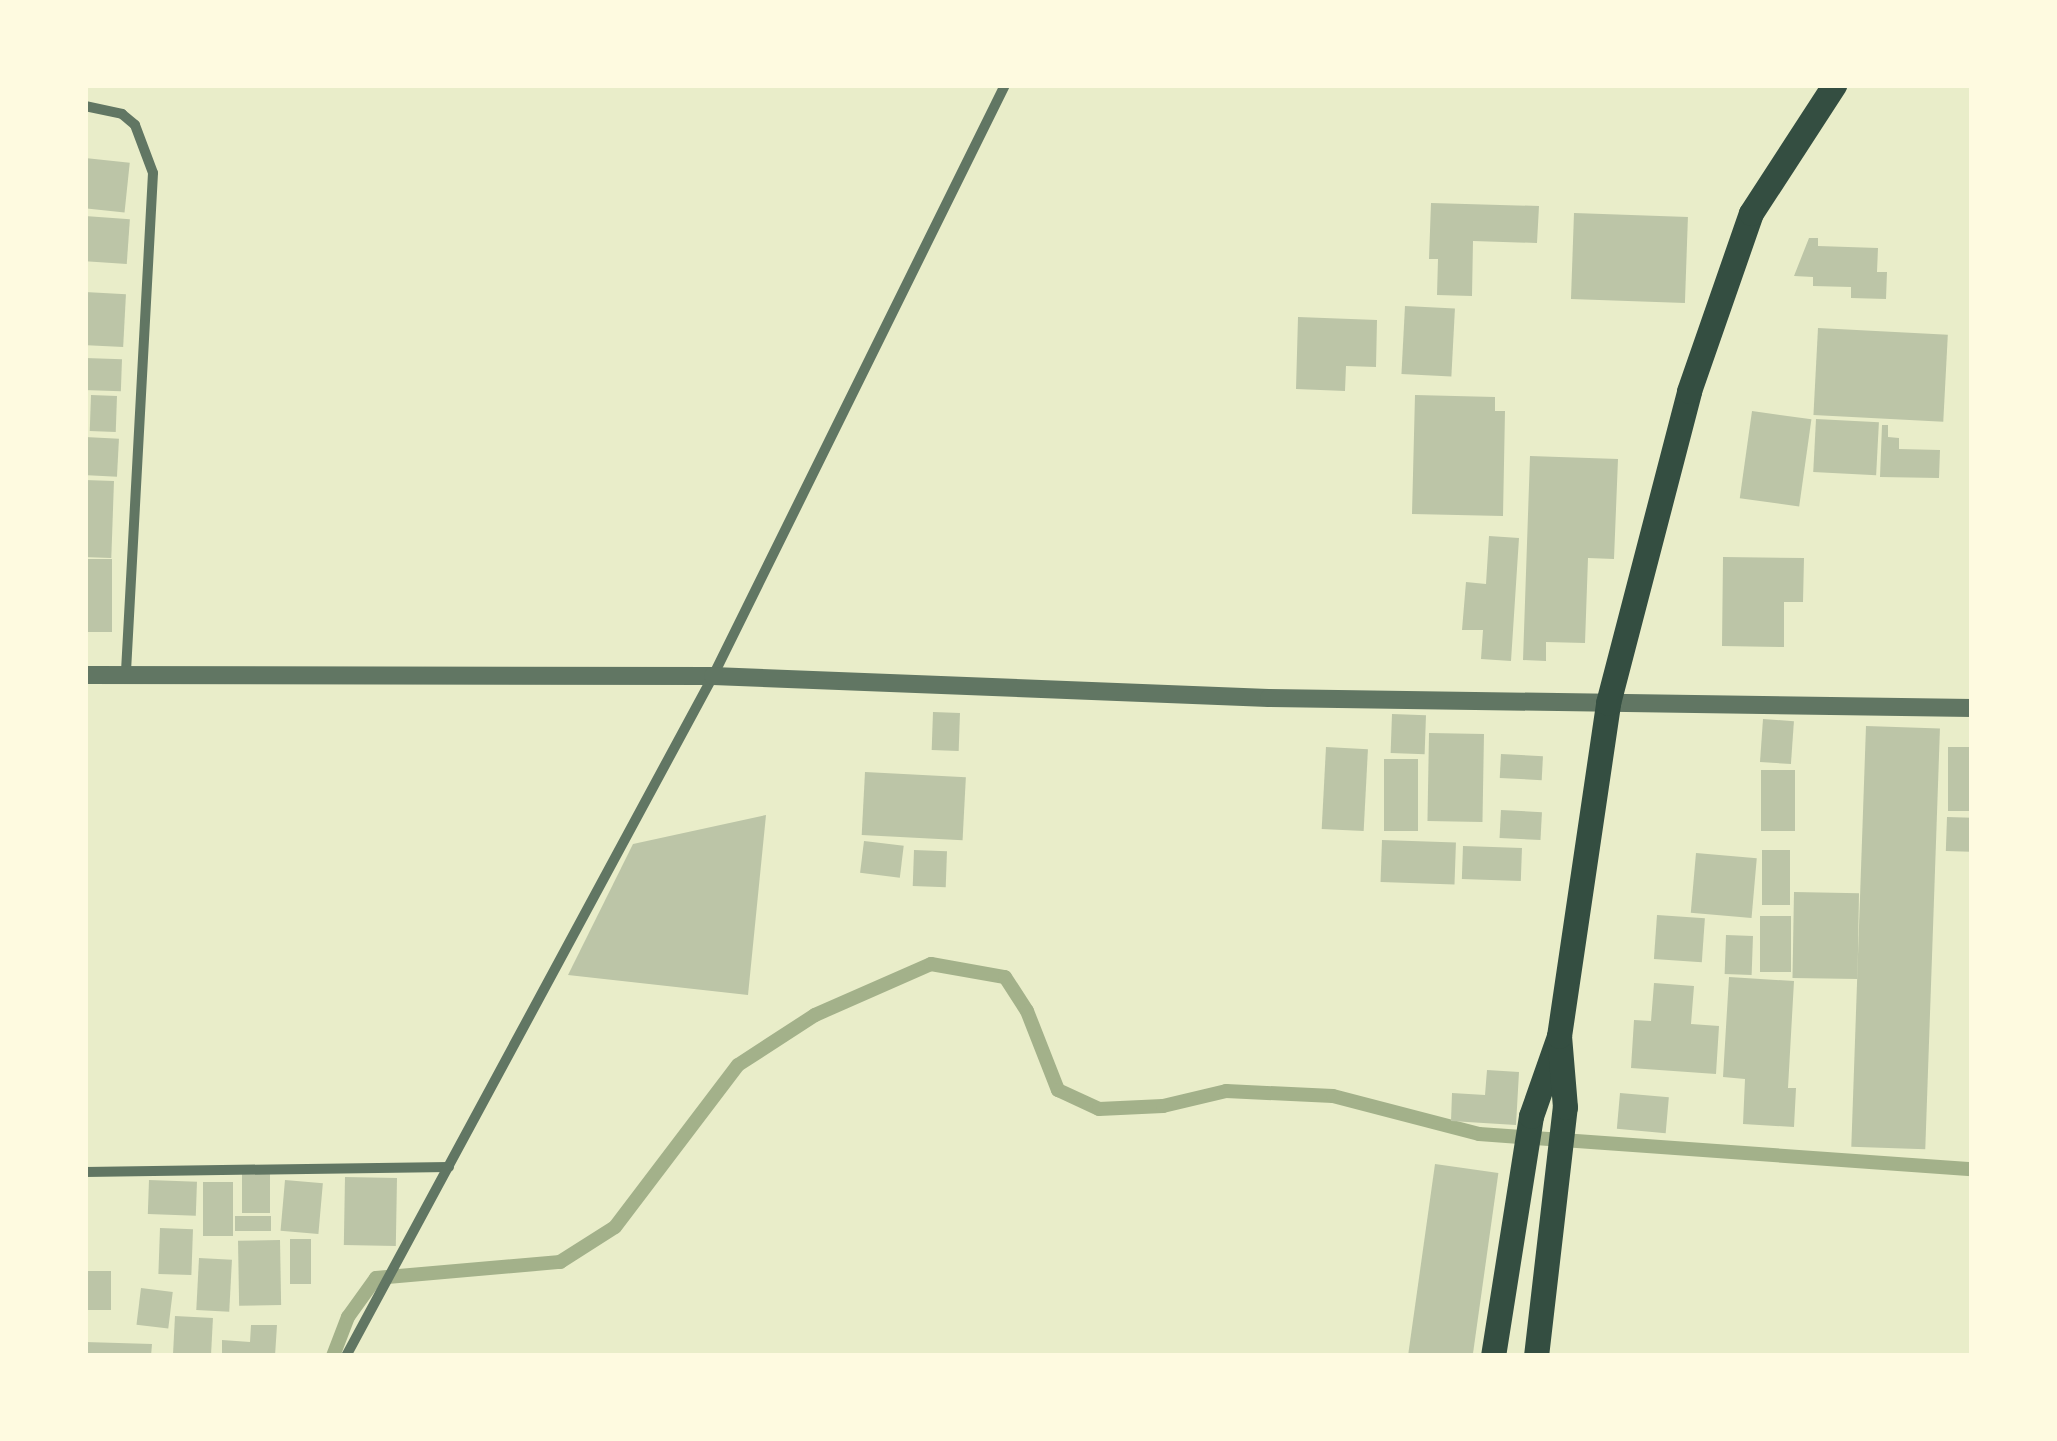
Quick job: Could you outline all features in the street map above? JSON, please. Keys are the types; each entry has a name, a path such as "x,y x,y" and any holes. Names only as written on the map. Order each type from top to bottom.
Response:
{"main road":[{"path":"1493,1356 1530,1116 1560,1036 1608,703 1689,392 1751,213 1834,85"},
{"path":"1536,1356 1566,1107 1560,1036"}],"street":[{"path":"346,1356 713,676 1005,85"},
{"path":"85,106 122,114 135,125 153,173 126,672"},
{"path":"85,675 126,672 713,676 1269,698 1972,708"},
{"path":"85,1172 450,1168"}],"building":[{"path":"85,158 130,163 125,212 85,208"},
{"path":"1431,203 1539,206 1537,243 1473,241 1472,296 1437,295 1438,259 1429,259"},
{"path":"1574,213 1688,217 1685,303 1571,299"},
{"path":"85,216 130,219 127,264 85,261"},
{"path":"1809,238 1818,238 1818,246 1878,248 1877,272 1887,272 1886,299 1851,298 1851,287 1813,286 1813,277 1794,276"},
{"path":"85,292 126,294 123,347 85,345"},
{"path":"1405,306 1455,309 1451,377 1401,374"},
{"path":"1298,317 1377,320 1376,367 1346,366 1345,391 1296,389"},
{"path":"1818,328 1948,335 1943,422 1813,415"},
{"path":"85,358 122,359 121,391 85,390"},
{"path":"91,395 117,396 116,432 90,431"},
{"path":"1415,395 1495,397 1495,411 1505,411 1503,516 1412,514"},
{"path":"1752,411 1811,419 1799,506 1740,498"},
{"path":"1816,419 1879,422 1876,475 1813,472"},
{"path":"1882,425 1888,425 1888,437 1899,438 1899,449 1940,450 1939,478 1880,477"},
{"path":"85,437 119,439 117,477 85,475"},
{"path":"1530,456 1618,459 1614,559 1588,558 1585,643 1546,642 1546,661 1523,660"},
{"path":"85,480 114,481 111,558 85,557"},
{"path":"1489,536 1519,538 1511,661 1481,659 1483,630 1462,630 1466,582 1486,584"},
{"path":"1723,557 1804,558 1803,602 1784,602 1784,647 1722,646"},
{"path":"85,559 112,559 112,632 85,632"},
{"path":"933,712 960,713 959,751 932,750"},
{"path":"1392,714 1426,715 1425,754 1391,753"},
{"path":"1763,719 1794,721 1791,764 1760,762"},
{"path":"1866,726 1940,729 1925,1149 1851,1147"},
{"path":"1429,733 1484,734 1482,822 1427,821"},
{"path":"1326,747 1368,749 1364,831 1322,829"},
{"path":"1948,747 1972,747 1972,811 1948,811"},
{"path":"1501,754 1543,756 1542,780 1500,778"},
{"path":"1384,759 1418,759 1418,831 1384,831"},
{"path":"1761,770 1795,770 1795,831 1761,831"},
{"path":"865,772 966,777 963,840 862,835"},
{"path":"1501,810 1542,812 1540,840 1500,838"},
{"path":"766,815 748,995 568,975 633,844"},
{"path":"1947,817 1972,818 1971,852 1946,851"},
{"path":"1382,840 1456,843 1454,885 1381,882"},
{"path":"864,841 904,846 900,878 860,873"},
{"path":"1463,846 1522,848 1521,881 1462,879"},
{"path":"914,850 947,851 946,887 913,886"},
{"path":"1762,850 1790,850 1790,905 1762,905"},
{"path":"1696,853 1757,858 1752,918 1691,913"},
{"path":"1794,892 1859,893 1857,979 1792,978"},
{"path":"1657,915 1705,918 1702,962 1654,959"},
{"path":"1760,916 1791,916 1791,972 1760,972"},
{"path":"1726,935 1753,936 1752,975 1725,974"},
{"path":"1729,977 1794,981 1788,1088 1796,1088 1794,1127 1743,1124 1745,1079 1723,1077"},
{"path":"1654,983 1694,986 1691,1024 1719,1026 1716,1074 1631,1068 1634,1020 1651,1021"},
{"path":"1487,1070 1519,1072 1516,1125 1451,1121 1452,1093 1485,1095"},
{"path":"1620,1093 1669,1097 1666,1133 1617,1129"},
{"path":"1435,1164 1498,1173 1473,1356 1408,1356"},
{"path":"242,1174 270,1174 270,1213 242,1213"},
{"path":"345,1177 397,1178 396,1246 344,1245"},
{"path":"149,1180 197,1182 196,1216 148,1214"},
{"path":"285,1180 323,1183 318,1234 281,1231"},
{"path":"203,1182 233,1182 233,1236 203,1236"},
{"path":"235,1216 271,1216 271,1231 235,1231"},
{"path":"160,1228 193,1229 191,1275 158,1274"},
{"path":"290,1239 311,1239 311,1284 290,1284"},
{"path":"280,1240 281,1305 239,1306 238,1241"},
{"path":"199,1258 232,1260 229,1312 196,1310"},
{"path":"85,1271 111,1271 111,1310 85,1310"},
{"path":"141,1288 173,1292 168,1329 136,1325"},
{"path":"175,1316 213,1318 211,1356 173,1356"},
{"path":"251,1325 277,1325 275,1356 222,1356 222,1340 250,1342"},
{"path":"85,1342 152,1344 151,1356 85,1356"}],"waterway":[{"path":"333,1356 348,1317 376,1278 560,1262 615,1227 738,1065 815,1015 931,964 1005,977 1027,1011 1058,1090 1099,1109 1163,1106 1226,1091 1333,1096 1479,1134 1972,1169"}]}
